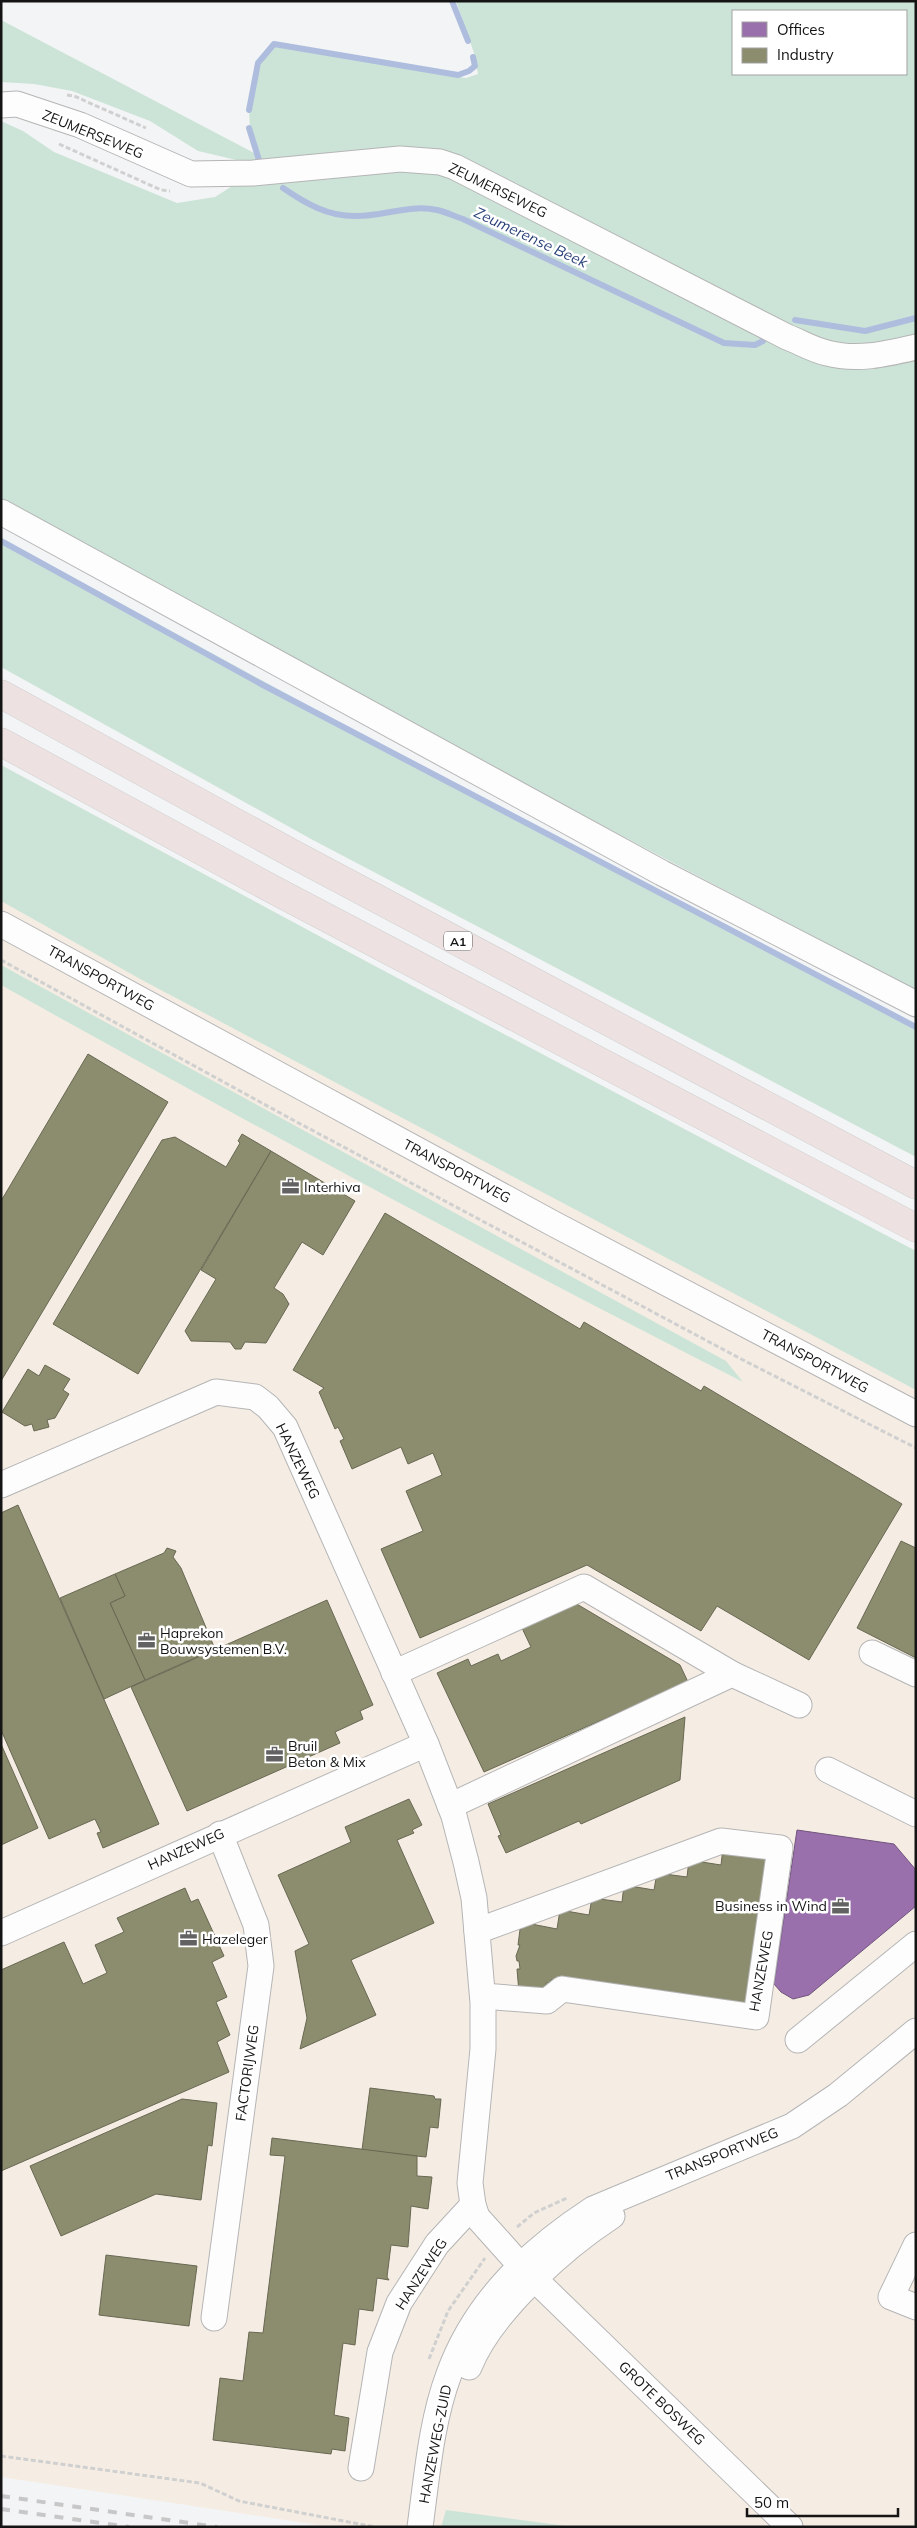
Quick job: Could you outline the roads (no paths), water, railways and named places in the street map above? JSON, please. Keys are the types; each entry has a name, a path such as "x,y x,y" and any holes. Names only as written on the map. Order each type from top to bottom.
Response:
{"highway":[{"name":"A1","path":"1,694 294,854 916,1185"},
{"path":"1,742 274,890 916,1228"}],"street":[{"name":"ZEUMERSEWEG","path":"1,105 17,104 80,125 191,174 253,174 400,159 440,162 455,167 787,337 826,353 853,357 883,354 916,347"},
{"path":"1,512 662,873 916,1004"},
{"name":"TRANSPORTWEG","path":"1,924 545,1219 916,1414"},
{"name":"TRANSPORTWEG","path":"1,940 581,1253 916,1430"},
{"name":"HANZEWEG","path":"1,1485 216,1392 255,1397 285,1427 426,1744 450,1806 474,1898 483,1996 483,2049 470,2183 472,2206 477,2217 528,2272"},
{"path":"394,1673 584,1587 732,1674 799,1705"},
{"path":"872,1653 916,1674"},
{"path":"450,1806 732,1674"},
{"name":"HANZEWEG","path":"1,1933 426,1744"},
{"path":"828,1770 916,1814"},
{"name":"FACTORIJWEG","path":"214,2318 261,1966 256,1925 220,1834"},
{"name":"HANZEWEG","path":"477,1931 722,1841 780,1848 756,2017 562,1989 547,2001 483,1996"},
{"path":"798,2040 916,1944"},
{"name":"TRANSPORTWEG","path":"528,2272 564,2228 593,2209 792,2126 838,2094 916,2032"},
{"name":"TRANSPORTWEG","path":"528,2272 563,2252 614,2215 643,2201 778,2146 825,2120 916,2044"},
{"name":"HANZEWEG","path":"361,2468 380,2352 400,2303 437,2244 472,2206"},
{"path":"916,2245 891,2297 916,2307"},
{"name":"HANZEWEG-ZUID","path":"420,2527 431,2451 448,2375 458,2352 482,2310 528,2272"},
{"name":"HANZEWEG-ZUID","path":"432,2527 452,2414 470,2363 481,2344 500,2319 528,2272"},
{"name":"GROTE BOSWEG","path":"528,2272 790,2527"}],"waterway":[{"name":"Zeumerense Beek","path":"452,1 468,41"},
{"name":"Zeumerense Beek","path":"249,110 258,63 274,44 458,75 469,71 475,66 473,57"},
{"name":"Zeumerense Beek","path":"249,128 259,160"},
{"name":"Zeumerense Beek","path":"283,188 317,208 346,216 417,208 444,212 463,219 724,343 755,345 763,341"},
{"name":"Zeumerense Beek","path":"795,320 865,331 916,318"},
{"path":"1,541 263,685 916,1027"}],"railway":[{"path":"1,2496 217,2527"},
{"path":"1,2509 129,2527"}],"place":[{"name":"Interhiva","path":"290,1187"},
{"name":"Haprekon Bouwsystemen B.V.","path":"146,1641"},
{"name":"Bruil Beton & Mix","path":"274,1754"},
{"name":"Business in Wind","path":"841,1906"},
{"name":"Hazeleger","path":"188,1939"}]}
